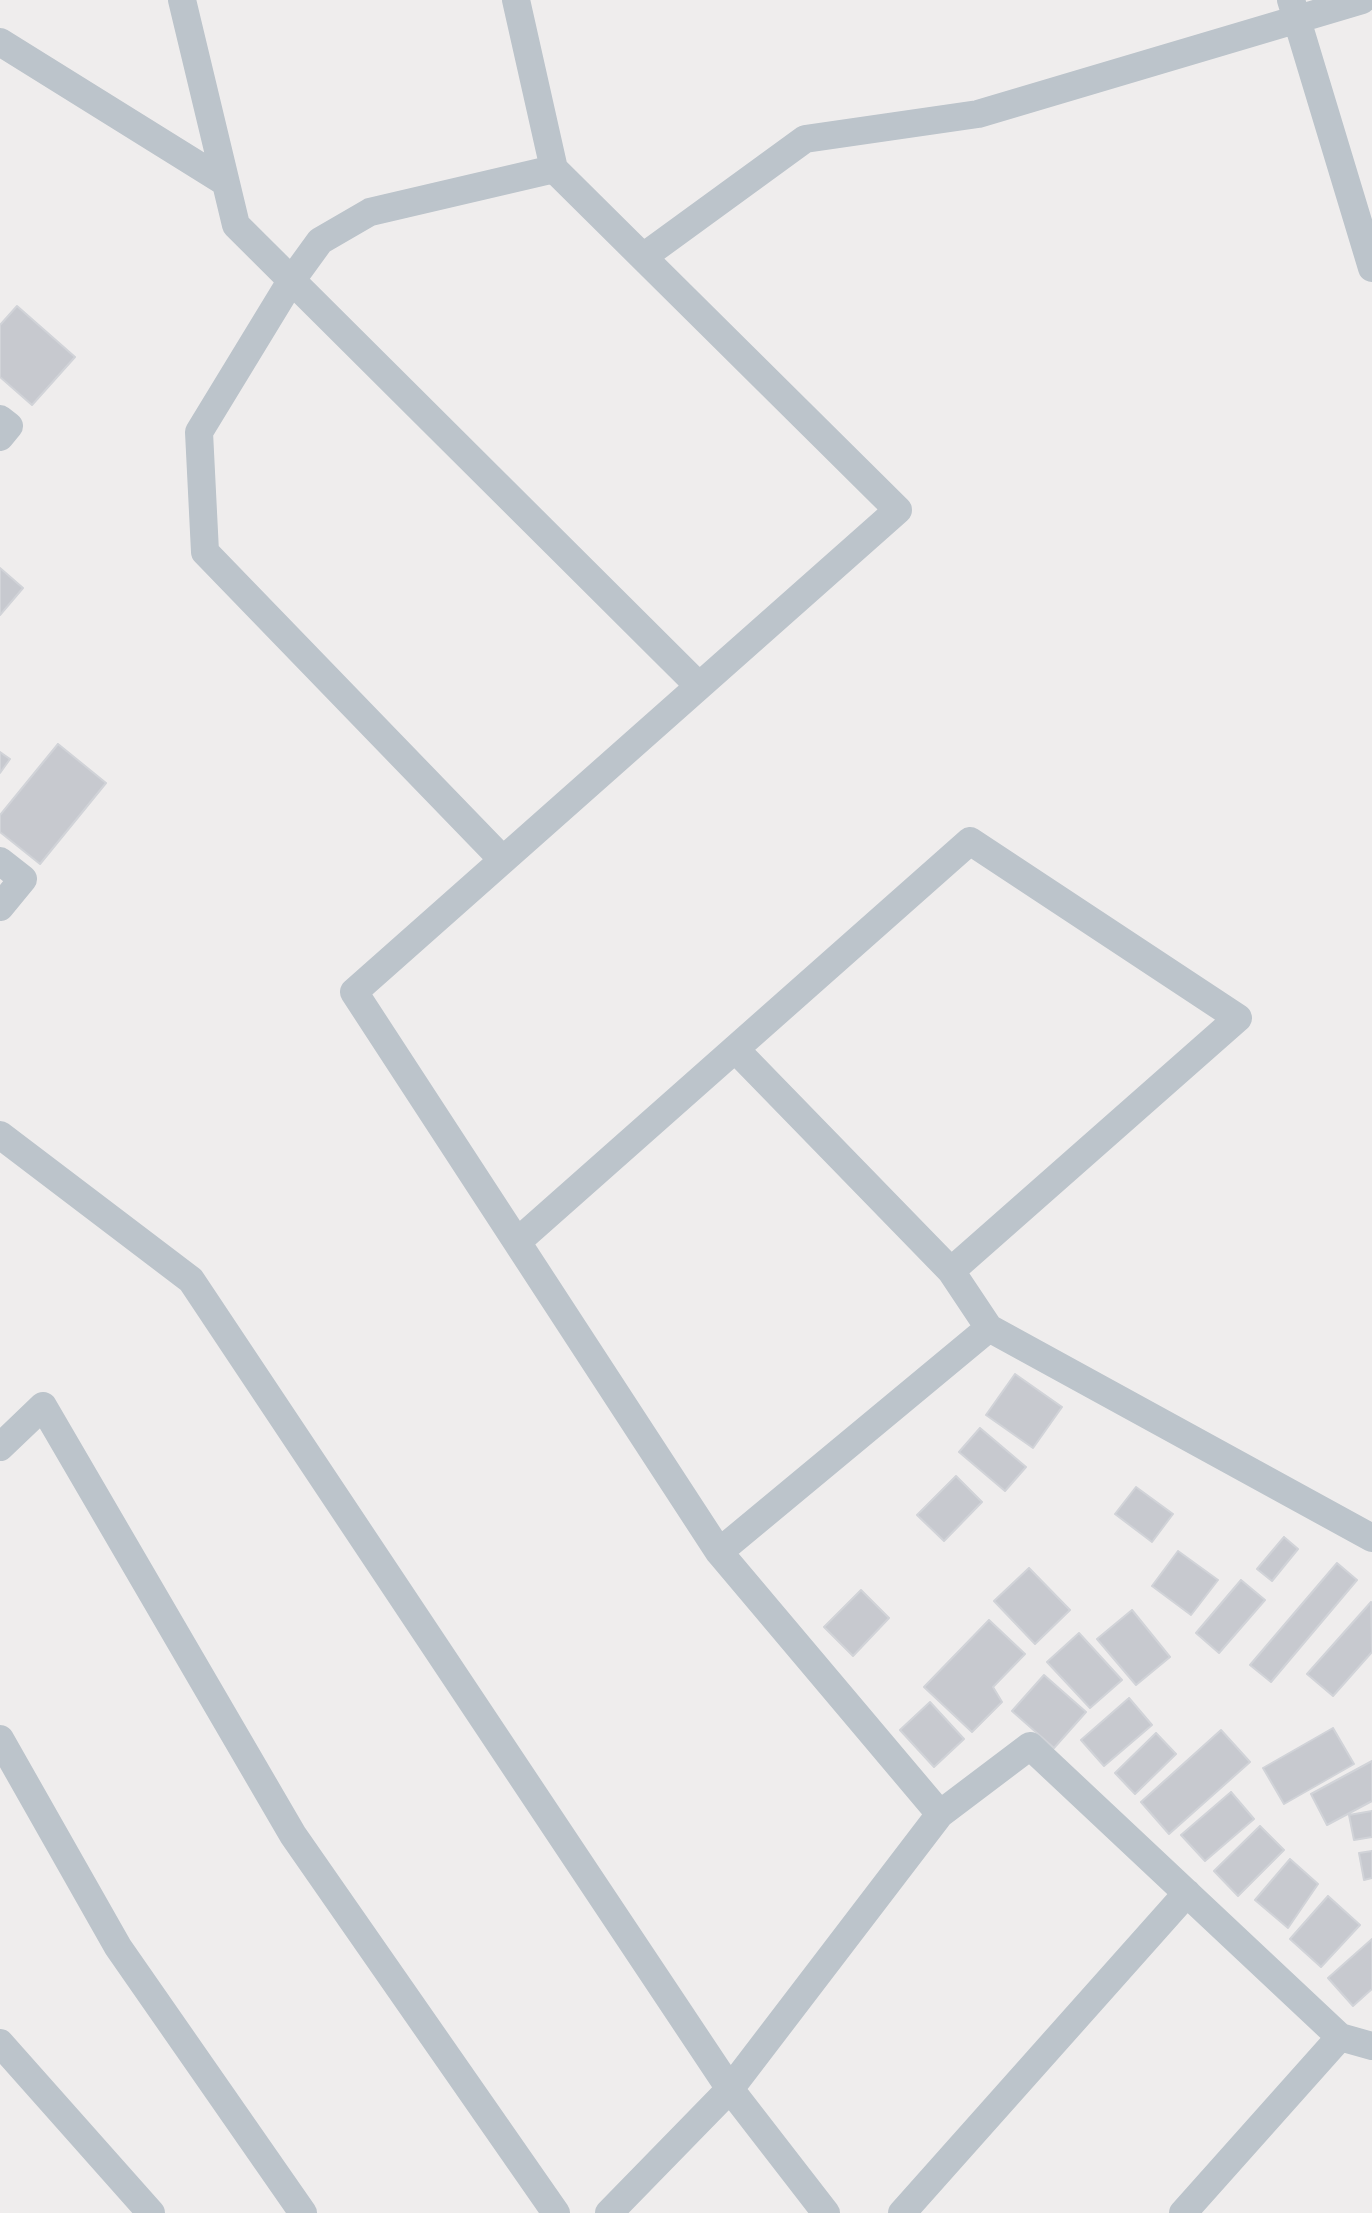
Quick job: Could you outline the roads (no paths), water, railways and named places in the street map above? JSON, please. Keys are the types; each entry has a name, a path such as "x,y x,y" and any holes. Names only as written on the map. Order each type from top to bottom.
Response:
{"street":[{"path":"182,0 236,225 699,685"},
{"path":"516,0 554,169 898,510 354,992 719,1552 940,1814"},
{"path":"643,257 805,139 978,114 1293,10 1362,0"},
{"path":"1293,10 1372,268"},
{"path":"0,42 225,182"},
{"path":"503,860 205,552 199,432 291,281 320,241 370,212 554,169"},
{"path":"0,419 9,426 0,437"},
{"path":"517,1242 971,841 1238,1018 951,1272"},
{"path":"0,861 23,879 0,907"},
{"path":"735,1049 951,1272 989,1328 1372,1538"},
{"path":"0,1135 191,1280 730,2089 826,2213"},
{"path":"719,1552 989,1328"},
{"path":"0,1447 43,1406 293,1835 556,2213"},
{"path":"0,1739 118,1947 303,2213"},
{"path":"609,2213 730,2089 940,1814 1030,1746 1340,2037 1372,2046"},
{"path":"901,2213 1187,1893"},
{"path":"1183,2213 1340,2037"},
{"path":"0,2042 151,2213"}]}
